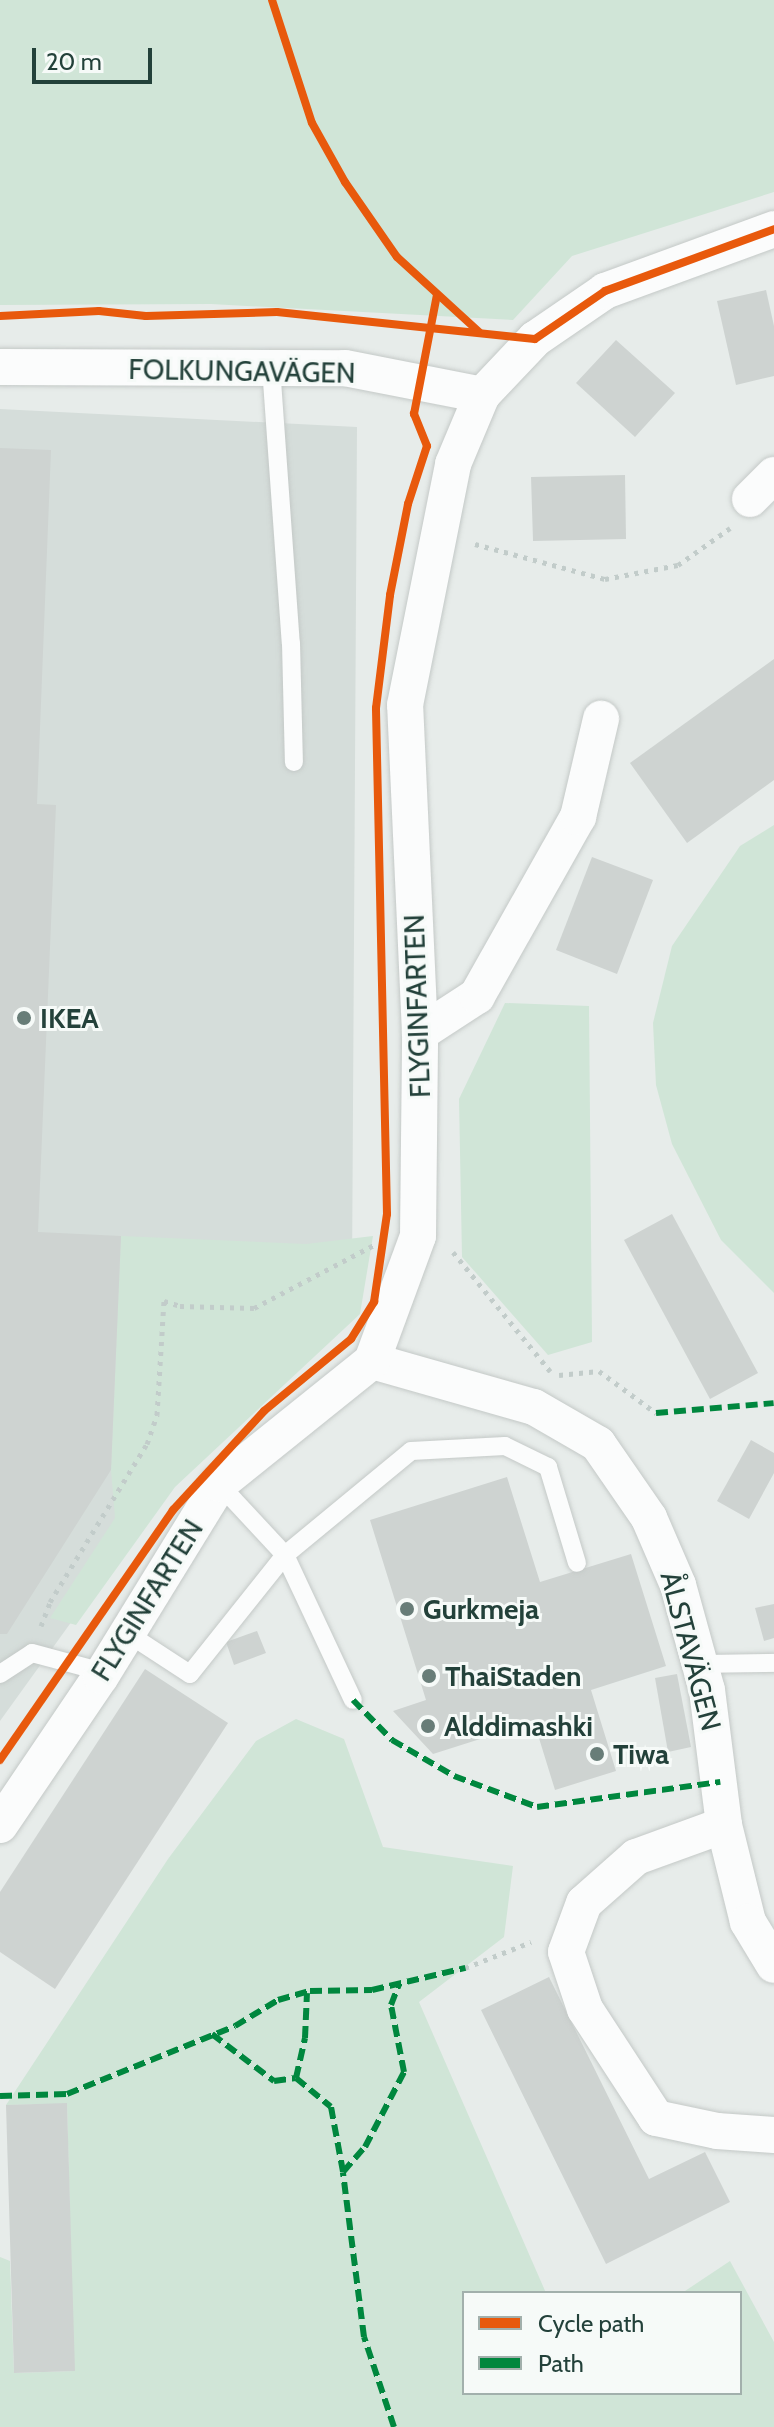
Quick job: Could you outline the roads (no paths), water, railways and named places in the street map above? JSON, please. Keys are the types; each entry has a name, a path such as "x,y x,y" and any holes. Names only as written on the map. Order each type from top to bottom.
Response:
{"street":[{"name":"FLYGINFARTEN","path":"0,1825 103,1672 219,1484 372,1361 418,1236 420,1033 405,705 453,464 482,395 535,339 605,291 774,229"},
{"name":"FOLKUNGAVÄGEN","path":"0,367 345,368 482,395"},
{"path":"420,1033 477,996 578,817 601,719"},
{"name":"ÅLSTAVÄGEN","path":"372,1361 534,1407 598,1444 649,1518 678,1585 700,1664 724,1825 748,1922 774,1965"},
{"path":"724,1825 636,1857 584,1903 566,1952 585,2009 656,2118 717,2131 774,2135"}],"lane":[{"path":"271,367 291,643 294,762"},
{"path":"127,1633 190,1674 285,1555 411,1451 505,1446 548,1467 577,1563"},
{"path":"219,1484 285,1555 353,1700"},
{"path":"0,1674 32,1653 103,1672"},
{"path":"700,1664 774,1663"}],"place":[{"name":"IKEA","path":"24,1018"},
{"name":"Gurkmeja","path":"407,1609"},
{"name":"ThaiStaden","path":"429,1676"},
{"name":"Alddimashki","path":"428,1726"},
{"name":"Tiwa","path":"597,1754"}]}
